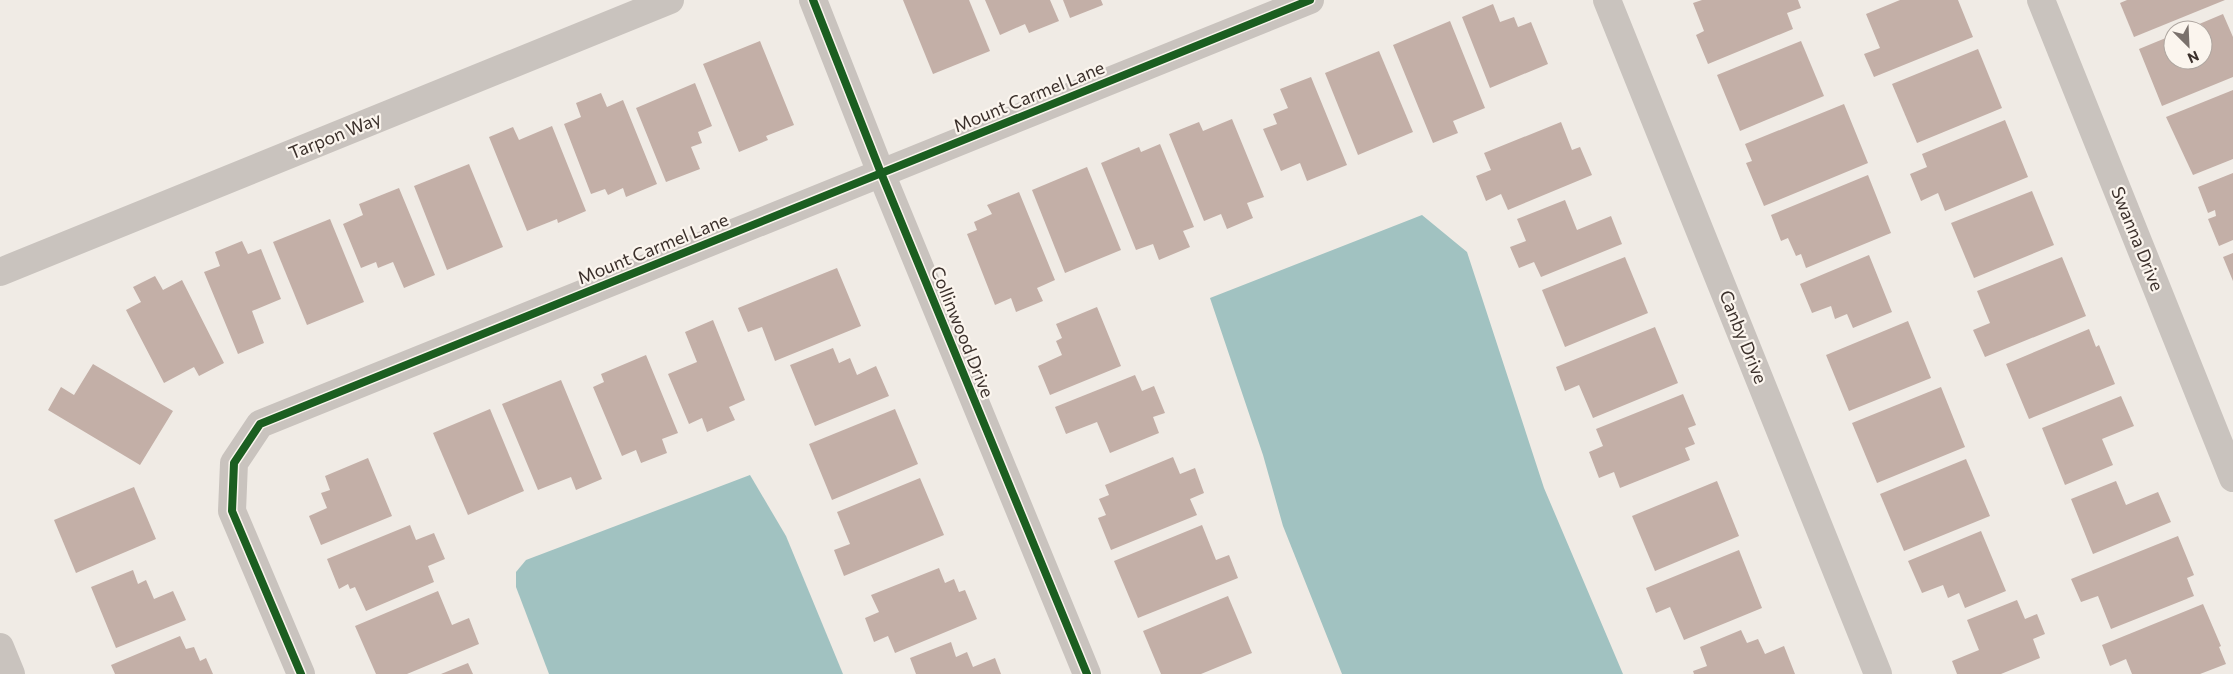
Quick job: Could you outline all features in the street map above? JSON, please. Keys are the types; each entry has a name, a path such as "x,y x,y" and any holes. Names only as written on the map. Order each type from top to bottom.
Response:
{"street":[{"name":"Tarpon Way","path":"0,272 670,0"},
{"name":"Collinwood Drive","path":"814,0 881,173 1087,674"},
{"name":"Mount Carmel Lane","path":"300,674 232,511 234,463 260,424 1310,0"},
{"name":"Canby Drive","path":"1607,0 1878,674"},
{"name":"Swanna Drive","path":"2041,0 2233,478"},
{"path":"0,647 12,674"}],"water":[{"path":"1422,215 1467,252 1544,488 1623,674 1342,674 1283,526 1263,455 1210,298"},
{"path":"750,475 786,536 843,674 549,674 516,587 516,572 526,560"}],"building":[{"path":"903,0 969,0 990,51 933,74"},
{"path":"985,0 1050,0 1059,21 1029,33 1025,24 1000,35"},
{"path":"1063,0 1101,0 1103,5 1070,18"},
{"path":"1702,0 1798,0 1801,8 1787,13 1793,29 1708,64 1696,35 1704,31 1693,3"},
{"path":"1900,0 1958,0 1973,37 1874,77 1864,54 1880,48 1866,14"},
{"path":"2127,0 2225,0 2176,20 2163,20 2163,25 2134,37 2120,3"},
{"path":"1493,4 1500,22 1514,17 1518,27 1531,22 1548,64 1490,88 1462,17"},
{"path":"2223,14 2233,37 2233,77 2162,106 2139,49 2163,39 2163,70 2213,70 2213,20 2209,20"},
{"path":"1450,21 1485,108 1453,121 1458,133 1433,143 1393,45"},
{"path":"760,41 794,125 766,136 768,140 739,152 703,64"},
{"path":"1801,41 1824,96 1740,131 1717,75"},
{"path":"1978,49 2002,108 1917,143 1892,84"},
{"path":"1379,51 1413,132 1358,155 1325,73"},
{"path":"1311,77 1347,165 1307,181 1300,163 1281,171 1263,129 1277,124 1273,114 1288,108 1280,89"},
{"path":"695,83 712,126 698,132 702,143 691,147 700,169 666,182 636,108"},
{"path":"2233,90 2233,159 2193,175 2166,117"},
{"path":"601,93 607,107 623,100 657,184 626,197 623,188 608,195 605,189 591,194 564,124 581,117 576,103"},
{"path":"1844,104 1868,163 1764,206 1746,163 1752,161 1745,144"},
{"path":"1232,119 1264,197 1247,203 1253,218 1227,229 1221,214 1204,221 1169,134 1199,122 1203,131"},
{"path":"2005,120 2028,177 1945,211 1938,193 1921,201 1910,174 1927,167 1922,154"},
{"path":"1561,122 1572,150 1580,147 1592,175 1508,210 1501,194 1486,201 1476,176 1491,170 1484,153"},
{"path":"552,126 586,211 558,223 557,219 527,231 489,137 513,127 519,140"},
{"path":"1160,144 1194,227 1183,231 1190,247 1159,260 1153,244 1136,250 1101,163 1139,147 1141,152"},
{"path":"469,164 503,247 447,270 414,186"},
{"path":"1087,167 1121,250 1065,273 1032,190"},
{"path":"2233,173 2233,240 2219,246 2208,219 2216,216 2215,210 2208,213 2198,187"},
{"path":"1868,175 1891,233 1806,268 1801,254 1796,256 1788,238 1781,241 1771,215"},
{"path":"399,188 435,275 404,288 393,262 378,268 376,262 361,268 343,224 363,215 359,204"},
{"path":"2032,191 2054,245 1974,278 1951,223"},
{"path":"1019,192 1055,280 1037,288 1043,301 1016,312 1011,298 995,305 967,234 977,230 974,222 992,214 987,205"},
{"path":"1565,200 1577,230 1611,216 1622,244 1541,277 1534,262 1519,268 1510,247 1526,241 1517,219"},
{"path":"330,219 364,302 307,325 273,242"},
{"path":"242,241 248,254 261,249 281,299 252,311 264,343 238,354 204,272 220,266 215,252"},
{"path":"2233,253 2233,281 2223,257"},
{"path":"1869,255 1892,312 1853,328 1847,314 1835,319 1831,306 1812,313 1800,284"},
{"path":"1625,257 1648,313 1565,347 1542,290"},
{"path":"2062,257 2086,316 1985,357 1973,330 1990,323 1977,291"},
{"path":"837,268 861,326 775,361 762,327 748,332 738,308"},
{"path":"155,276 163,290 182,280 224,363 199,376 194,367 164,383 126,310 141,302 133,287"},
{"path":"1097,307 1121,366 1050,395 1038,366 1062,355 1056,341 1062,338 1056,324"},
{"path":"713,320 745,400 729,407 735,420 707,432 702,418 689,424 668,374 697,362 685,332"},
{"path":"1908,321 1931,378 1849,411 1826,355"},
{"path":"1655,327 1678,383 1593,418 1579,385 1565,391 1556,367"},
{"path":"2089,329 2096,347 2099,345 2115,384 2029,419 2006,364"},
{"path":"833,348 839,363 850,358 857,375 876,366 889,396 815,426 790,365"},
{"path":"646,355 678,433 662,439 667,453 641,463 636,450 622,456 593,387 604,382 601,374"},
{"path":"93,364 173,411 140,465 48,410 61,387 74,395"},
{"path":"1135,375 1142,391 1154,386 1165,413 1153,417 1159,433 1110,453 1097,422 1066,434 1055,407"},
{"path":"561,380 602,479 576,490 571,477 538,490 502,404"},
{"path":"1941,387 1965,447 1877,483 1852,423"},
{"path":"1683,394 1696,425 1688,428 1695,444 1685,448 1690,460 1620,488 1614,472 1599,478 1589,452 1603,446 1596,429"},
{"path":"2121,396 2134,426 2102,439 2113,465 2065,485 2042,428"},
{"path":"490,409 524,491 468,515 433,433"},
{"path":"895,409 918,464 832,500 809,444"},
{"path":"1173,457 1180,474 1195,468 1204,493 1190,499 1197,515 1111,550 1098,518 1106,515 1099,499 1109,495 1105,485"},
{"path":"368,458 392,516 321,545 309,516 327,508 321,493 330,490 325,476"},
{"path":"1966,459 1990,516 1904,551 1880,494"},
{"path":"920,478 944,535 844,576 834,550 850,544 837,512"},
{"path":"1717,481 1739,536 1655,571 1632,516"},
{"path":"2116,481 2126,505 2158,492 2171,522 2093,554 2071,499"},
{"path":"134,487 156,539 76,573 54,520"},
{"path":"410,525 416,540 434,533 445,559 428,566 434,582 366,611 355,587 350,589 348,584 339,589 327,559"},
{"path":"1202,525 1216,560 1229,555 1238,578 1138,618 1114,561"},
{"path":"1981,531 2006,591 1965,608 1959,593 1948,598 1943,585 1922,593 1908,561"},
{"path":"2178,536 2194,575 2187,578 2194,596 2111,629 2098,596 2081,602 2071,579"},
{"path":"1739,550 1762,608 1684,640 1670,607 1656,613 1646,588"},
{"path":"939,568 945,583 954,579 959,592 965,590 977,619 895,653 888,636 874,642 865,618 879,612 871,595"},
{"path":"133,570 138,584 146,580 154,599 173,591 186,620 116,648 91,587"},
{"path":"438,591 452,625 469,618 479,644 407,674 376,674 355,626"},
{"path":"1228,596 1252,653 1201,674 1161,674 1143,631"},
{"path":"2017,600 2025,619 2037,614 2045,634 2033,639 2040,658 2001,674 1957,674 1952,661 1979,650 1967,620"},
{"path":"2203,604 2221,646 2219,647 2226,664 2200,674 2132,674 2126,659 2110,666 2102,645"},
{"path":"1741,630 1747,643 1758,639 1765,654 1784,646 1795,674 1694,674 1693,671 1707,666 1700,647"},
{"path":"180,636 186,649 194,647 200,661 206,658 213,674 115,674 111,665"},
{"path":"951,642 956,657 967,652 973,667 995,658 1001,674 916,674 910,658"},
{"path":"468,663 473,674 441,674"}],"cycle path":[{"path":"813,0 881,173 1087,674"},
{"path":"301,674 232,511 234,463 260,424 1310,0"}]}
